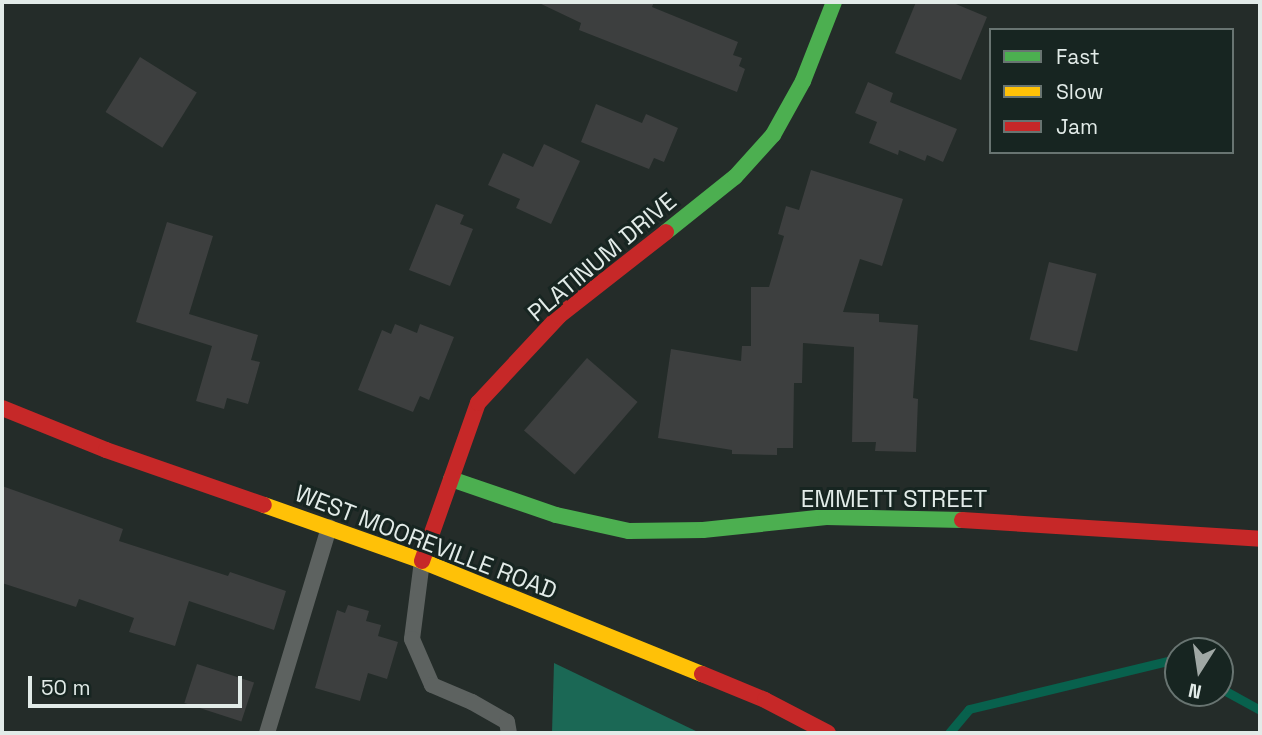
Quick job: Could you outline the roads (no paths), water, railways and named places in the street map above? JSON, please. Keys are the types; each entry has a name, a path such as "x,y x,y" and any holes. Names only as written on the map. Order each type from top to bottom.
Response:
{"street":[{"name":"PLATINUM DRIVE","path":"422,561 478,403 559,316 735,177 773,135 803,81 834,2"},
{"name":"WEST MOOREVILLE ROAD","path":"2,408 106,450 422,561 765,700 828,733"},
{"name":"EMMETT STREET","path":"451,480 555,515 629,531 703,530 826,517 949,519 1260,539"}],"lane":[{"path":"267,733 329,527"},
{"path":"422,561 412,639 432,685 472,702 507,722 509,733"}],"waterway":[{"path":"949,733 969,709 1164,662"},
{"path":"1234,696 1260,710"}]}
